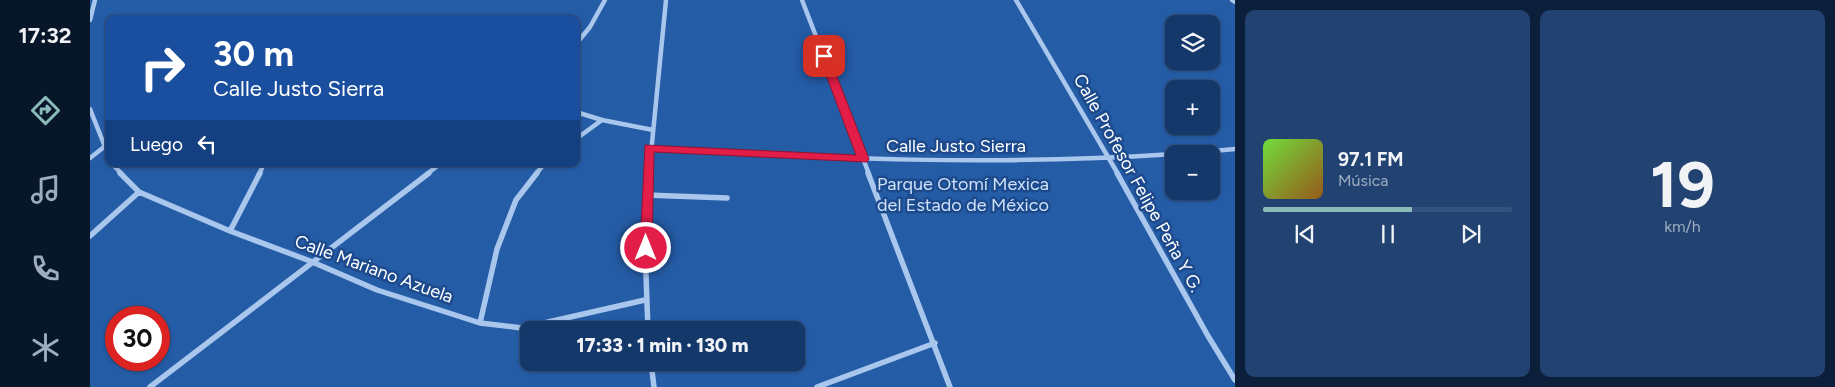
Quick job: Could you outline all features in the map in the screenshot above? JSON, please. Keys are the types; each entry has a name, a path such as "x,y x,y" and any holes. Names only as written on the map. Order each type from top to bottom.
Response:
{"street":[{"path":"90,18 96,0"},
{"path":"580,38 605,0"},
{"path":"647,321 646,195 649,148 653,130 666,0"},
{"path":"802,0 950,387"},
{"name":"Calle Profesor Felipe Peña Y G.","path":"1016,0 1087,118 1109,160 1235,380"},
{"path":"90,109 104,147 90,158"},
{"path":"580,113 602,120 653,130"},
{"path":"580,136 602,120"},
{"name":"Calle Justo Sierra","path":"649,148 863,159 1109,160 1165,155"},
{"path":"1220,150 1235,149"},
{"name":"Calle Mariano Azuela","path":"115,167 139,192 230,231 376,290 480,323 522,328 646,300"},
{"path":"230,231 262,167"},
{"path":"150,387 226,331 310,262 436,167"},
{"path":"480,323 497,249 516,200 542,167"},
{"path":"90,236 139,192"},
{"path":"646,195 727,198"},
{"path":"817,387 935,344"},
{"path":"652,371 654,387"}],"green space":[{"name":"Parque Otomí Mexica del Estado de México","path":"90,0 1235,0 1235,387 90,387"}],"route":[{"path":"646,248 646,195 649,148 863,159 824,56"}]}
